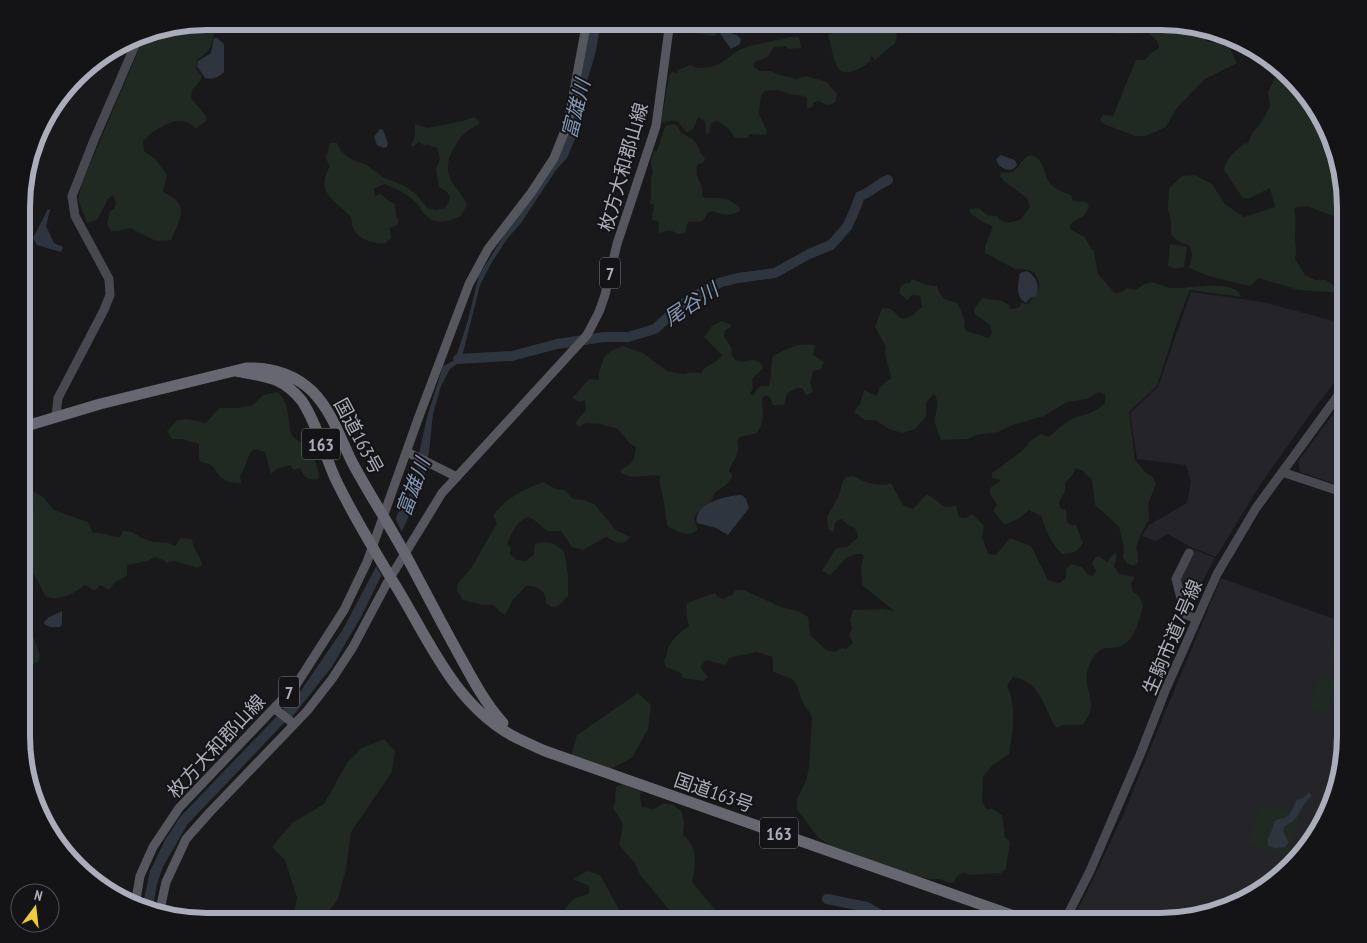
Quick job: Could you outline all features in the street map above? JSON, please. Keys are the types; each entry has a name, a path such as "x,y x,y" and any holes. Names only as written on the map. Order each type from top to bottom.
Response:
{"highway":[{"name":"国道163号","path":"30,424 236,371 255,368 280,372 297,380 312,391 326,409 372,498 486,703 503,724 528,743"},
{"name":"国道163号","path":"236,371 275,379 292,390 302,401 335,478 373,550 435,656 452,681 485,716 505,731 528,743 587,766 1005,913"}],"main road":[{"name":"枚方大和郡山線","path":"136,899 140,876 153,847 179,808 296,685 324,643 347,603 385,521 390,498 411,453 444,350 476,269 488,248 531,193 554,158 568,123 585,30"},
{"name":"枚方大和郡山線","path":"161,907 166,882 186,840 307,711 332,679 365,626 402,549 442,493 587,335 599,312 605,295 617,244 656,126 669,30"},
{"path":"411,453 457,477"},
{"path":"372,498 381,502 390,498"},
{"path":"380,596 390,591 401,595"},
{"path":"274,709 294,724"}],"street":[{"path":"56,416 58,398 110,295 109,279 75,216 72,196 135,45"},
{"name":"生駒市道7号線","path":"1069,913 1090,871 1197,619 1226,556 1256,508 1337,397"},
{"path":"1282,472 1337,490"},
{"path":"1189,552 1176,579 1185,614 1197,619"}],"shaded area":[{"path":"215,30 209,49 197,60 196,69 201,75 201,80 192,90 191,98 206,116 206,121 196,129 190,124 181,121 169,123 159,128 143,141 144,151 155,159 167,175 163,192 174,198 180,205 181,215 171,240 156,241 130,228 111,231 107,224 110,211 114,209 116,203 113,195 108,199 97,220 87,223 78,200 82,183 142,42 172,33"},
{"path":"689,30 710,30 716,33 715,36"},
{"path":"838,30 896,30 897,37 895,43 875,60 869,53 871,56 870,62 858,69 843,72 835,62 828,35"},
{"path":"1116,30 1172,30 1195,33 1204,35 1206,41 1215,43 1218,40 1227,43 1237,63 1205,79 1177,108 1166,127 1146,136 1135,136 1104,124 1100,119 1103,115 1113,116 1136,60 1145,60 1159,48 1157,41 1148,33 1119,34"},
{"path":"790,37 799,37 801,48 774,47 768,57 755,62 754,67 760,71 770,71 796,79 806,76 827,82 837,93 834,103 828,105 819,101 813,103 813,106 808,109 807,98 804,96 778,90 765,91 761,95 759,114 767,131 766,135 750,134 747,138 735,138 729,129 718,121 711,123 709,134 706,133 705,121 698,117 694,128 687,132 675,120 661,123 669,76 672,72 677,73 678,70 690,65 698,68 710,67 721,63 737,51 749,46"},
{"path":"1279,76 1301,99 1319,128 1334,172 1337,195 1337,218 1307,206 1296,207 1294,210 1296,219 1295,259 1305,275 1315,280 1326,280 1337,287 1337,293 1299,290 1259,278 1250,286 1208,276 1189,268 1192,255 1190,246 1178,241 1171,235 1171,221 1168,209 1169,188 1182,176 1195,175 1212,184 1225,204 1244,217 1275,207 1270,188 1248,199 1242,197 1224,170 1229,158 1245,143 1248,144 1252,133 1261,123 1270,106 1268,92 1275,78"},
{"path":"474,117 480,122 466,133 455,146 451,153 448,168 455,187 467,205 461,216 440,222 435,221 426,216 408,196 384,184 374,189 375,196 381,194 395,204 396,216 399,221 397,225 390,228 391,238 385,243 371,242 355,232 350,216 332,200 325,189 324,182 330,166 325,157 331,143 337,143 341,151 351,159 367,165 384,178 403,185 417,195 427,208 436,210 445,208 450,197 447,192 439,187 436,169 440,158 437,148 425,146 419,142 412,147 411,145 415,136 415,124 427,128"},
{"path":"675,124 681,133 696,142 700,153 705,158 704,162 697,165 697,175 702,188 702,197 726,199 740,208 740,211 722,214 711,211 700,222 688,222 685,233 677,234 670,231 658,233 659,222 652,220 654,205 649,203 653,172 651,159 654,151 657,151 666,126"},
{"path":"1031,155 1041,162 1052,186 1071,195 1073,201 1086,202 1089,205 1085,214 1070,225 1070,229 1085,237 1094,251 1098,274 1115,293 1122,292 1127,288 1136,290 1147,283 1155,283 1172,288 1211,285 1227,287 1236,290 1242,297 1190,290 1177,323 1157,386 1129,412 1135,460 1146,473 1152,476 1156,484 1148,504 1149,519 1136,548 1138,562 1134,566 1128,564 1123,558 1124,548 1119,527 1095,505 1092,480 1083,471 1076,468 1065,483 1065,492 1059,502 1060,508 1066,510 1067,522 1070,525 1076,525 1083,543 1072,553 1062,554 1049,536 1041,516 1029,510 1020,518 1005,525 993,511 997,505 990,494 990,488 1001,480 992,478 992,473 1041,434 1049,437 1072,419 1096,410 1105,403 1105,394 1098,392 1087,399 1067,402 1044,416 1012,425 998,432 976,435 968,439 941,440 935,423 937,401 934,394 926,402 926,417 915,429 902,433 889,429 875,420 865,420 854,412 860,404 864,390 877,396 880,387 891,378 885,355 886,347 875,327 882,308 891,309 902,319 910,317 922,307 920,296 913,295 907,300 900,294 900,288 905,283 910,283 912,279 927,285 937,286 944,299 958,303 965,322 964,327 967,331 988,338 992,334 990,325 975,314 974,309 982,298 1002,301 1009,305 1010,309 1020,307 1021,303 1028,304 1037,292 1039,282 1034,272 1015,269 985,253 985,247 993,226 982,222 969,212 970,209 979,208 987,215 997,216 1005,222 1020,220 1030,207 1027,198 1000,176 1001,172 1007,173 1015,170 1026,157"},
{"path":"1170,244 1187,247 1184,267 1172,268 1168,266"},
{"path":"1191,292 1263,302 1337,322 1337,379 1262,482 1216,557 1191,547 1168,534 1155,541 1142,536 1149,525 1187,503 1191,481 1186,465 1137,459 1130,413 1158,387"},
{"path":"722,321 731,325 730,328 725,330 724,336 732,349 731,354 735,360 742,362 755,360 762,365 763,368 752,379 753,388 750,394 753,395 760,386 769,386 773,356 788,348 798,345 815,345 813,355 824,362 821,369 813,371 810,382 813,392 806,395 802,388 797,388 787,393 784,405 773,405 770,398 766,395 762,398 763,416 760,429 757,433 740,437 737,440 738,452 729,471 733,476 727,484 715,493 709,504 696,514 695,520 698,529 687,534 668,527 660,476 631,477 621,473 620,470 632,461 636,447 630,444 618,429 600,424 586,423 579,427 575,423 586,410 585,400 580,402 572,398 589,379 599,380 599,372 604,357 611,351 623,346 643,353 667,371 683,374 701,373 722,355 704,337 712,326"},
{"path":"278,392 287,408 292,436 302,444 315,461 319,473 318,479 309,479 300,468 294,470 290,465 277,469 271,474 265,452 254,449 249,455 245,468 240,475 241,483 232,482 221,477 207,463 201,462 199,458 199,444 182,439 172,439 167,431 177,420 187,419 206,423 219,408 237,408 253,405 263,395"},
{"path":"1337,409 1337,484 1300,472 1298,461"},
{"path":"854,476 872,484 891,483 903,505 913,509 927,494 945,507 956,506 959,517 966,518 972,514 984,526 982,537 988,554 996,555 1010,538 1031,546 1048,580 1059,583 1066,578 1066,569 1071,564 1082,567 1088,575 1093,576 1096,571 1092,563 1095,558 1099,556 1107,562 1114,553 1117,555 1114,566 1119,574 1135,577 1131,583 1132,591 1140,597 1143,606 1135,632 1124,644 1119,647 1103,649 1094,657 1087,671 1091,708 1083,725 1063,725 1056,728 1040,696 1029,684 1013,677 1007,685 1013,711 1013,728 1009,754 993,765 983,777 982,801 986,809 992,809 1002,815 1005,837 1010,842 1006,869 1001,873 972,875 962,873 956,877 954,882 950,883 939,879 915,876 833,848 818,837 797,810 797,799 806,781 809,767 812,719 802,702 795,682 773,671 773,657 756,652 729,658 726,665 706,660 700,667 708,677 704,681 682,678 681,673 666,667 664,660 667,650 677,636 689,626 686,612 687,603 715,593 722,599 732,595 735,590 744,590 781,607 798,611 808,617 810,635 826,650 834,652 842,648 845,649 853,643 849,635 852,628 850,620 853,610 884,609 894,611 862,585 861,565 864,556 861,554 847,558 830,575 822,571 836,548 847,547 858,537 855,528 848,525 842,519 836,521 833,532 828,529 827,517 839,495 843,481 847,477"},
{"path":"543,482 556,489 564,490 573,499 584,500 594,504 617,531 631,537 625,542 618,543 606,537 583,550 572,547 561,531 547,531 533,519 527,517 517,525 507,544 511,548 510,554 516,560 526,561 534,554 535,544 544,542 554,544 564,551 568,575 568,596 558,606 552,607 546,603 543,592 534,587 526,586 512,601 505,615 494,605 482,605 463,600 457,591 458,583 472,567 497,523 493,516 509,499"},
{"path":"30,487 43,497 54,510 88,522 93,533 120,537 123,531 130,531 149,541 175,546 181,538 192,539 202,565 198,568 174,561 167,563 155,557 147,561 127,565 127,576 115,582 109,590 100,585 96,590 93,590 85,585 67,596 57,598 46,597 31,569"},
{"path":"1193,549 1215,558 1200,586 1190,611 1187,611 1178,576"},
{"path":"1221,578 1337,620 1337,748 1334,771 1319,815 1301,844 1293,853 1268,877 1239,895 1217,904 1195,910 1172,913 1076,913 1121,821"},
{"path":"1337,629 1337,662 1327,658"},
{"path":"30,636 34,638 40,656 39,661 30,666"},
{"path":"1320,675 1337,682 1325,714 1308,708"},
{"path":"638,693 651,705 648,729 632,758 606,771 571,756 577,735"},
{"path":"384,739 395,751 392,772 351,832 346,869 338,899 327,913 294,913 297,898 285,860 272,847 292,823 324,804 347,763 362,748"},
{"path":"622,784 641,791 642,807 654,809 664,803 674,805 682,812 684,823 683,835 688,839 695,856 692,882 718,913 670,913 640,875 634,862 619,845 623,824 613,808 616,787"},
{"path":"1260,803 1300,814 1289,855 1248,844"},
{"path":"587,871 600,875 621,913 563,913 571,901 589,893 589,886 573,879"}],"water":[{"name":"富雄川","path":"589,30 600,30 575,139 567,158 556,170 521,223 507,239 480,285 461,361 450,369 441,386 433,414 429,452 422,486 361,617 331,668 293,716 284,723 187,825 163,867 157,884 153,905 144,902 150,871 165,840 180,817 300,692 343,629 378,563 398,513 408,498 427,417 443,366 455,360 468,320 479,275 568,135 573,123"},
{"path":"724,31 737,35 741,39 740,44 731,49 720,33"},
{"path":"214,38 217,38 224,44 224,72 211,79 205,78 197,66 198,61 211,53"},
{"path":"380,129 383,130 388,143 387,147 383,148 377,145 374,137"},
{"path":"1001,155 1015,160 1017,165 1015,168 1009,170 1002,168 996,159"},
{"path":"48,209 50,210 46,226 54,243 63,247 61,252 37,245 33,238"},
{"path":"1027,271 1035,279 1038,288 1036,296 1030,298 1026,303 1020,297 1018,286 1020,273"},
{"path":"742,495 746,499 749,508 728,535 716,528 697,523 697,516 705,506 720,499"},
{"path":"62,611 62,624 60,627 50,627 44,624 49,617"},
{"path":"1309,792 1312,796 1293,821 1284,827 1283,831 1289,843 1285,847 1275,848 1268,846 1274,822 1287,817 1296,800 1303,798"}],"pier":[{"path":"394,516 403,534 383,578 375,564"}],"waterway":[{"name":"尾谷川","path":"458,359 512,356 557,344 604,337 628,337 655,329 679,307 708,288 738,278 775,273 809,254 831,245 847,227 860,196 888,180"},
{"path":"827,899 867,907 878,913"}]}
